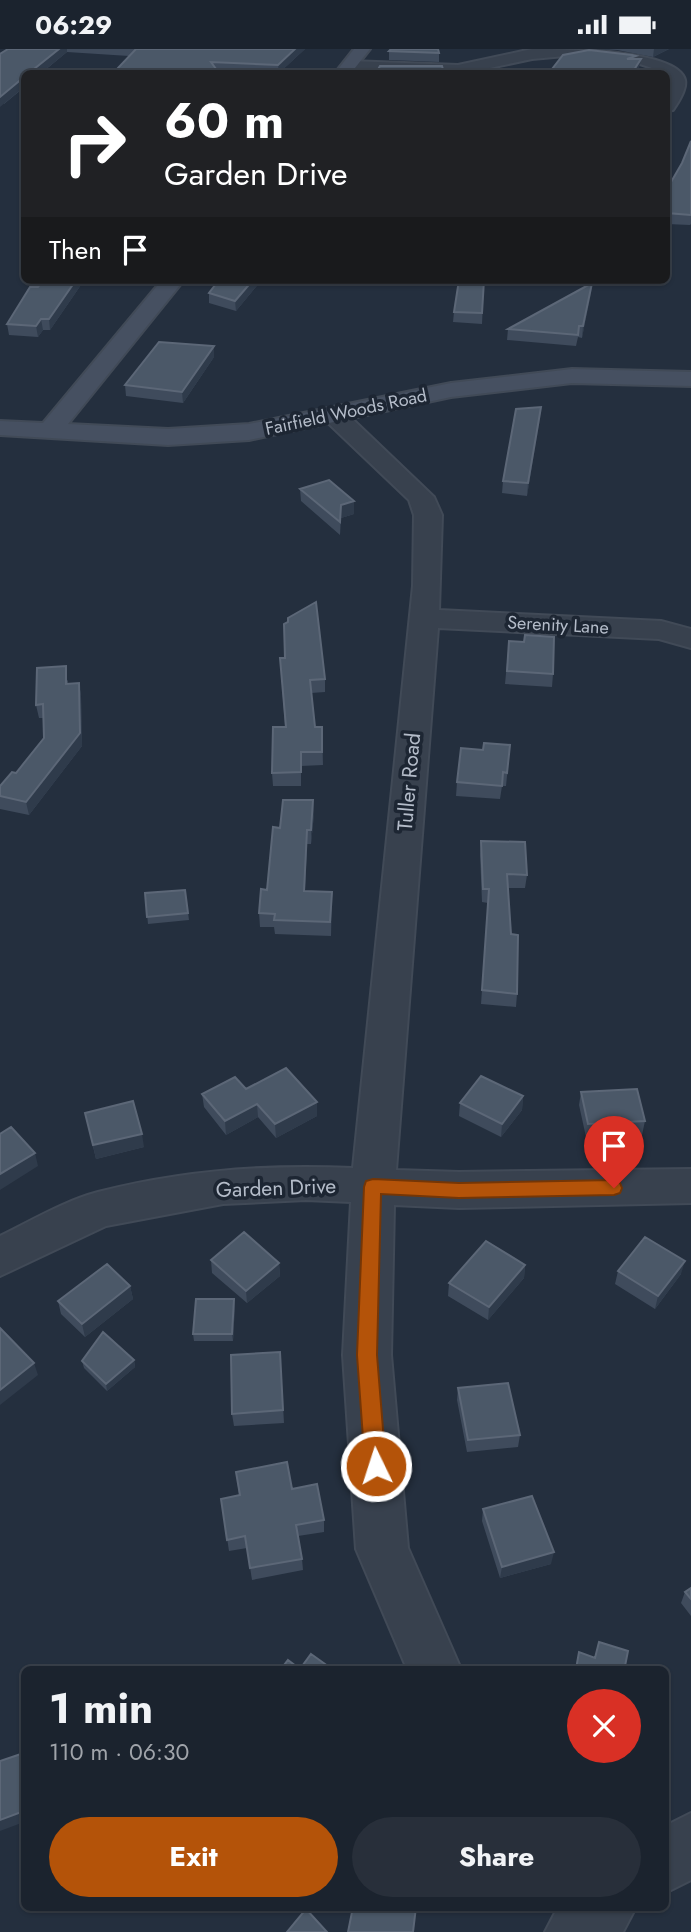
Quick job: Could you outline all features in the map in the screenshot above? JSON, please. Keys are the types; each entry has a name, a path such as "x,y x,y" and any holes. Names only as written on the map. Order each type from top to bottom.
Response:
{"main road":[{"path":"346,70 362,49"},
{"path":"49,431 170,284"},
{"name":"Fairfield Woods Road","path":"0,428 168,437 249,432 451,390 572,376 691,379"}],"street":[{"path":"346,70 458,69 545,52 624,55 657,63 666,70"},
{"path":"670,73 677,78 677,85 670,100"},
{"name":"Tuller Road","path":"335,416 421,497 428,515 430,538 373,1187 367,1355 382,1549 433,1666"},
{"name":"Serenity Lane","path":"424,618 661,630 691,639"},
{"name":"Garden Drive","path":"0,1257 98,1210 223,1187 306,1183 459,1190 691,1186"},
{"path":"669,1860 691,1843"}],"building":[{"path":"8,49 59,49 33,70 21,70 21,80 0,97 0,54"},
{"path":"136,49 295,49 278,65 211,62 217,70 117,69"},
{"path":"438,49 439,53 389,51"},
{"path":"589,50 632,55 636,56 627,59 641,59 634,70 551,70 563,55"},
{"path":"380,66 442,66 443,70 378,70"},
{"path":"691,141 691,215 670,213 670,184"},
{"path":"40,284 73,284 49,319 41,319 36,326 7,324 30,287 38,287"},
{"path":"216,284 250,284 235,301 209,293"},
{"path":"458,284 484,284 482,313 454,312"},
{"path":"592,284 583,326 579,326 578,335 508,329"},
{"path":"159,342 214,346 182,392 125,385"},
{"path":"541,407 528,483 503,481 516,409"},
{"path":"329,480 354,501 341,505 340,522 300,489"},
{"path":"316,602 325,679 310,680 315,727 322,727 322,752 301,752 301,772 272,773 273,727 286,727 280,658 285,658 284,624 288,622 288,618"},
{"path":"525,635 554,637 553,674 507,671 509,641 524,642"},
{"path":"66,666 66,684 79,683 80,733 26,802 0,796 0,786 12,772 16,773 44,738 43,704 36,705 37,668"},
{"path":"484,743 510,745 507,773 503,772 502,786 457,782 461,748 483,750"},
{"path":"283,800 313,800 311,830 307,830 304,891 332,892 330,922 274,920 275,914 259,913 261,889 267,890 273,827 280,828"},
{"path":"481,841 525,842 527,875 507,874 511,934 518,935 517,994 482,990 489,889 483,889"},
{"path":"185,890 188,913 147,917 145,893"},
{"path":"286,1068 317,1102 275,1124 257,1104 225,1121 202,1094 235,1077 246,1089"},
{"path":"481,1076 523,1096 502,1124 460,1103"},
{"path":"637,1089 645,1121 588,1124 581,1092"},
{"path":"133,1101 142,1134 93,1145 85,1113"},
{"path":"11,1127 35,1153 0,1174 0,1134"},
{"path":"244,1232 279,1263 246,1291 211,1260"},
{"path":"645,1237 685,1261 658,1296 618,1271"},
{"path":"486,1241 525,1265 489,1307 449,1283"},
{"path":"107,1264 130,1286 82,1324 58,1301"},
{"path":"196,1299 234,1299 232,1334 193,1334"},
{"path":"0,1328 34,1363 0,1390"},
{"path":"103,1332 134,1360 106,1384 82,1361"},
{"path":"280,1352 283,1410 232,1414 231,1355"},
{"path":"508,1383 520,1435 468,1440 458,1388"},
{"path":"287,1462 292,1489 317,1484 324,1520 296,1525 302,1559 250,1568 245,1536 227,1540 221,1499 240,1495 236,1472"},
{"path":"532,1496 554,1552 502,1567 483,1509"},
{"path":"691,1588 691,1599 685,1592"},
{"path":"599,1642 628,1651 625,1666 577,1666 579,1652 595,1658"},
{"path":"311,1654 328,1666 302,1666"},
{"path":"288,1660 296,1666 283,1666"},
{"path":"21,1754 21,1812 0,1820 0,1761"},
{"path":"304,1911 308,1911 327,1932 287,1932"},
{"path":"352,1911 416,1911 413,1932 348,1932"}],"route":[{"path":"376,1466 367,1355 373,1187 459,1190 614,1188"}]}
